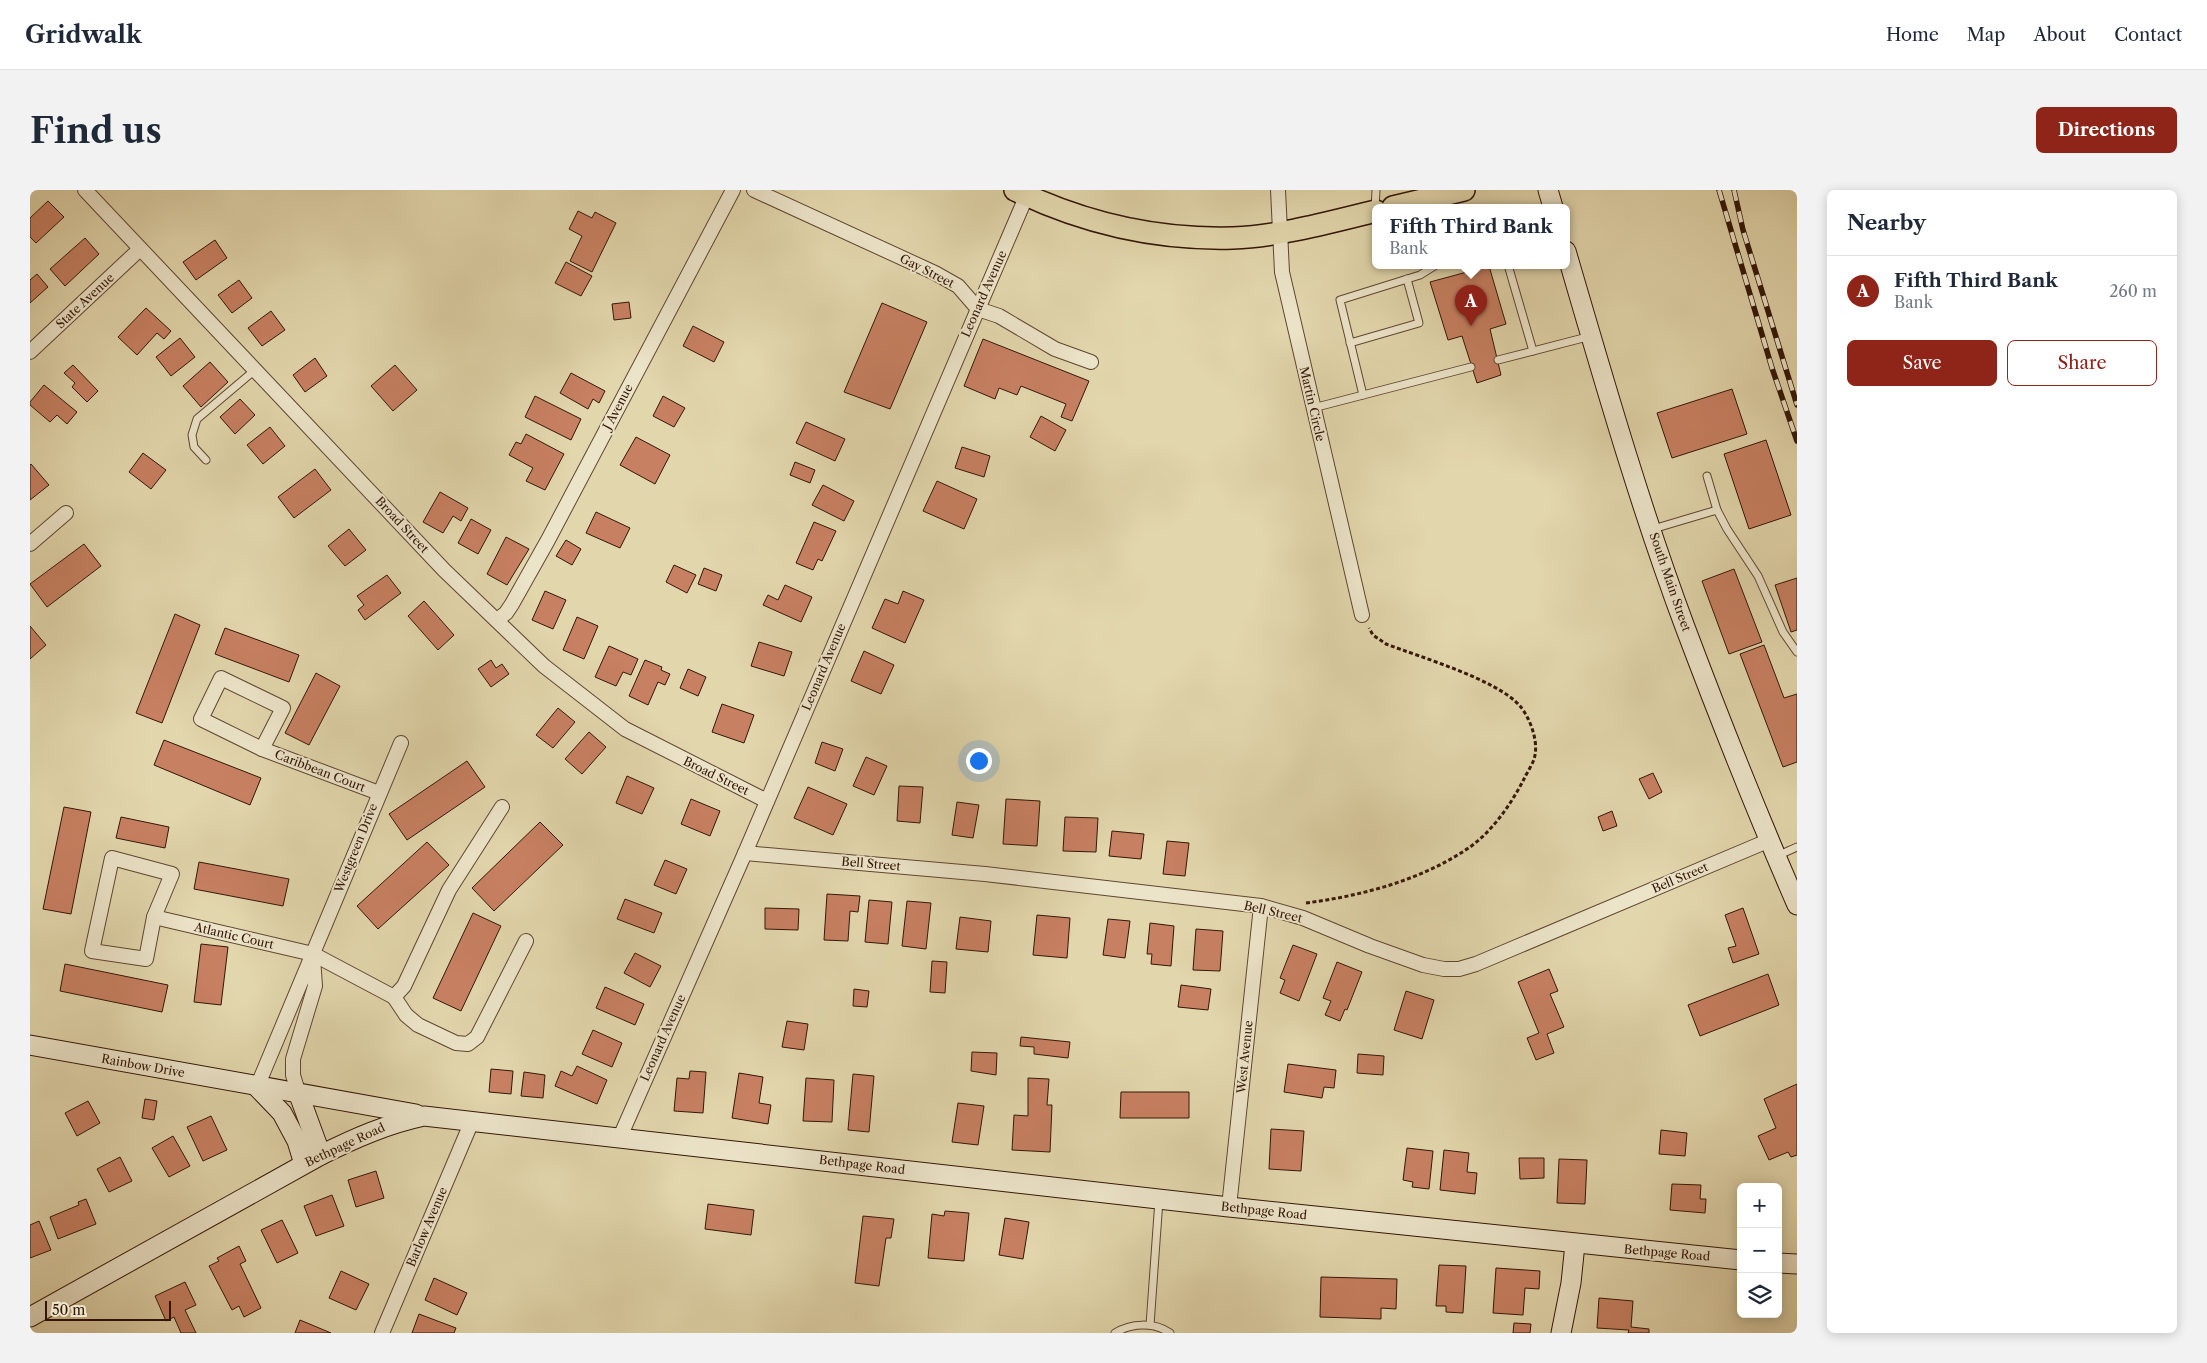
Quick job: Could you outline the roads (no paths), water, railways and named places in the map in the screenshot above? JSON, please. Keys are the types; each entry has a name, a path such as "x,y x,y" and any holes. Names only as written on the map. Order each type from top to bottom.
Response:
{"main road":[{"path":"1405,204 1462,190"},
{"path":"1548,190 1552,204"},
{"path":"1024,192 1058,210 1118,228 1184,236 1224,238 1279,232 1372,212"},
{"name":"South Main Street","path":"1570,265 1684,626 1797,905"},
{"name":"Rainbow Drive","path":"30,1046 424,1116"},
{"path":"257,1087 282,1113 298,1141 313,1159"},
{"path":"298,1095 313,1159"},
{"name":"Bethpage Road","path":"30,1317 313,1159 393,1123 424,1116 1229,1207 1737,1260"},
{"path":"1561,1333 1572,1283 1575,1244"},
{"path":"1782,1263 1797,1264"}],"street":[{"name":"Broad Street","path":"85,190 444,570 544,666 625,729 767,801"},
{"name":"J Avenue","path":"497,620 506,613 512,604 548,540 733,190"},
{"name":"Gay Street","path":"754,190 935,273 958,286 978,309 999,316 1055,349 1092,362"},
{"name":"Martin Circle","path":"1278,190 1282,272 1362,615"},
{"name":"Leonard Avenue","path":"620,1137 767,801 978,309 1024,192"},
{"name":"State Avenue","path":"30,352 140,249"},
{"path":"30,544 66,513"},
{"name":"Caribbean Court","path":"262,749 282,708 221,678 201,719 262,749 379,793"},
{"name":"Westgreen Drive","path":"257,1087 401,743"},
{"path":"502,807 449,890 404,986 394,996 406,1015 418,1025 456,1043 468,1044 477,1038 526,941"},
{"name":"Bell Street","path":"744,853 985,874 1261,906 1303,918 1370,946 1423,965 1444,969 1459,969 1773,848"},
{"path":"112,858 172,874 154,917 146,959 92,950 112,858"},
{"name":"West Avenue","path":"1229,1207 1261,906"},
{"name":"Atlantic Court","path":"154,917 313,954 394,996"},
{"name":"Westgreen Drive","path":"298,1095 293,1059 315,986 313,954"},
{"name":"Barlow Avenue","path":"382,1333 472,1121"}],"lane":[{"path":"1376,190 1380,204"},
{"path":"1363,395 1340,300 1420,275 1430,269"},
{"path":"1509,269 1533,351"},
{"path":"1350,344 1419,323 1407,279"},
{"path":"1498,360 1591,336"},
{"path":"1313,408 1471,367"},
{"path":"206,460 194,447 192,435 197,419 256,369"},
{"path":"1707,476 1717,510 1727,529 1758,576 1783,632 1797,652"},
{"path":"1652,529 1717,510"},
{"path":"1773,848 1797,847"},
{"path":"1150,1325 1159,1199"},
{"path":"1115,1333 1135,1325 1150,1325 1170,1333"}],"railway":[{"path":"1719,190 1772,368 1797,441"},
{"path":"1734,190 1743,230 1797,405"}],"place":[{"name":"Fifth Third Bank","path":"1471,326"}]}
